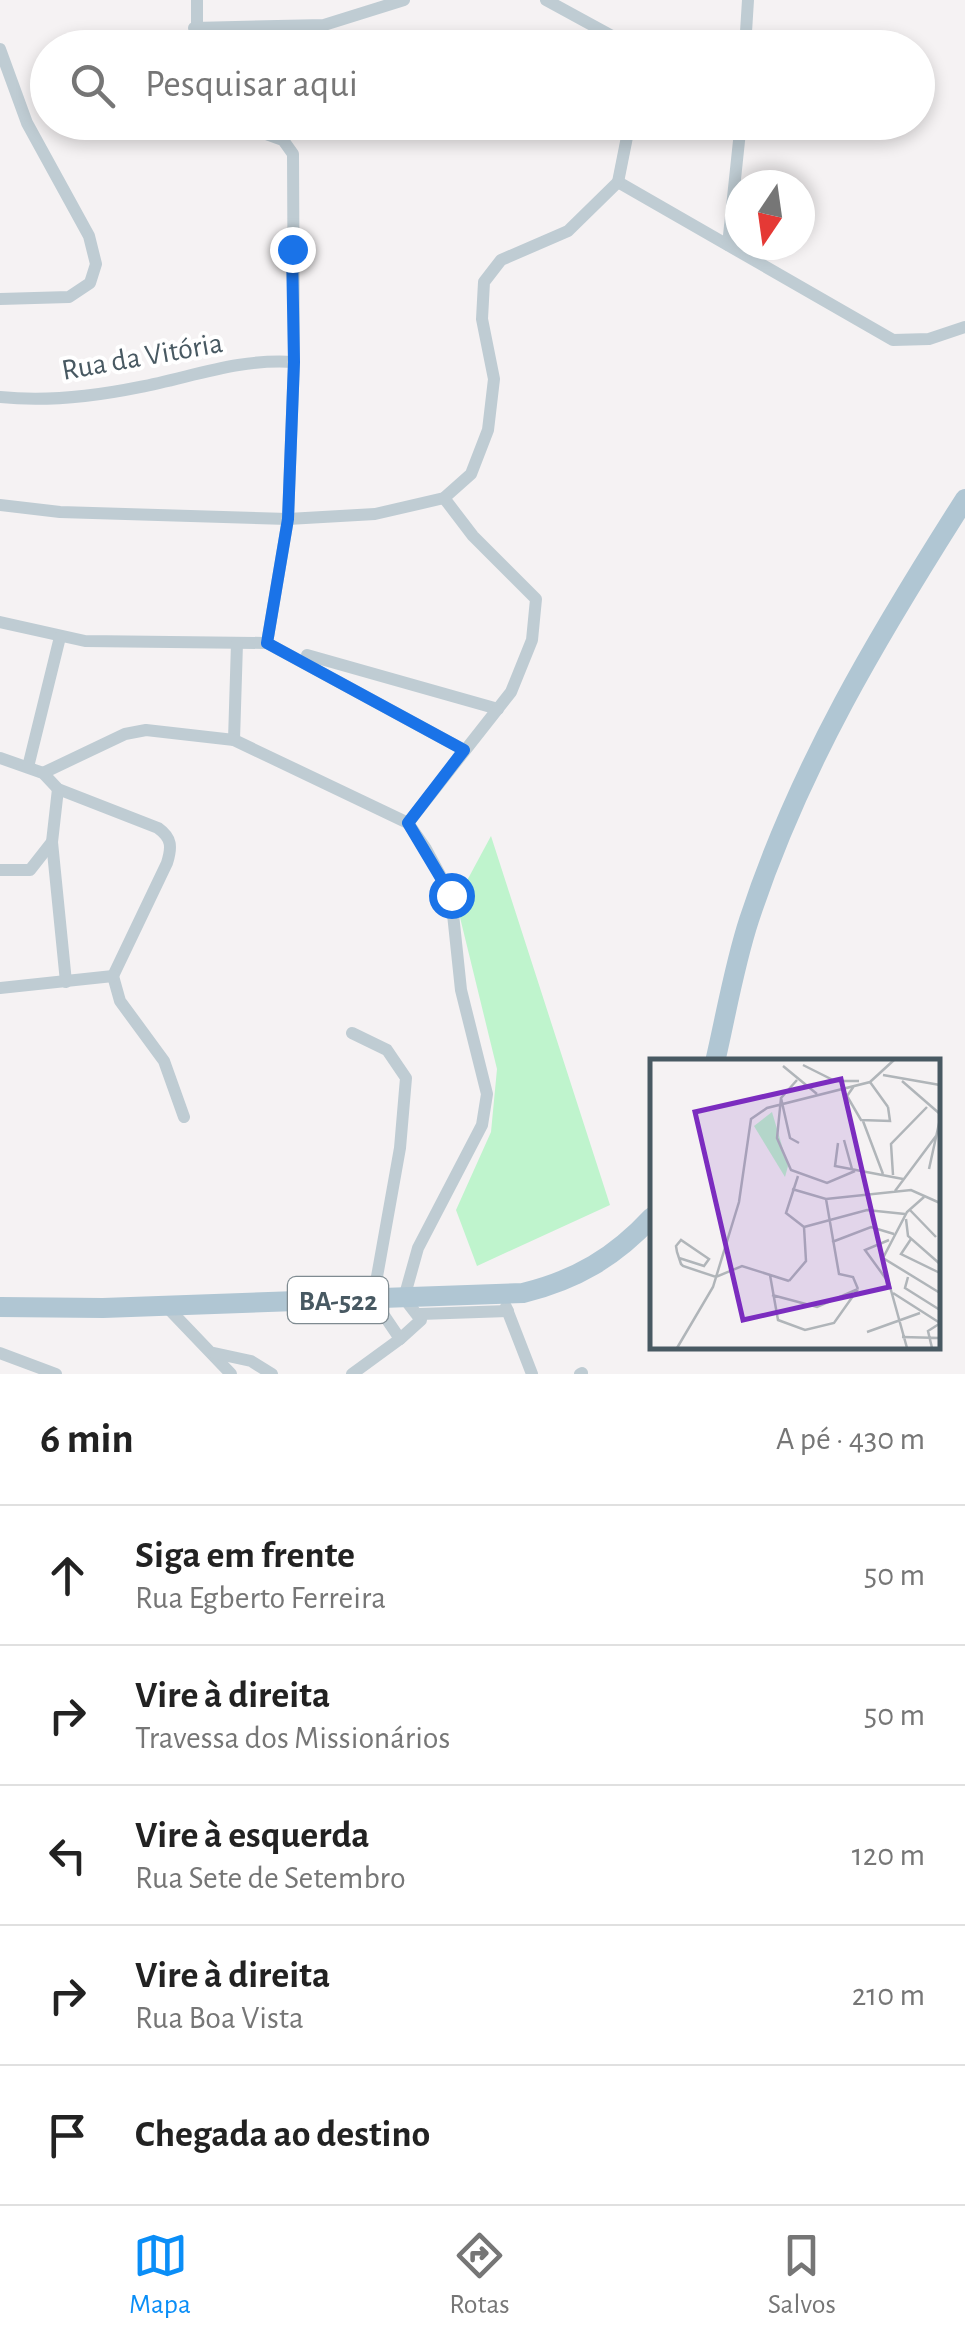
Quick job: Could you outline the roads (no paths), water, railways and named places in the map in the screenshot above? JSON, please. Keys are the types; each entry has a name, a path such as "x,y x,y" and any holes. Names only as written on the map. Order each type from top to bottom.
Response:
{"main road":[{"path":"716,1059 748,922 794,800 851,682 965,500"},
{"name":"BA-522","path":"0,1307 404,1298 505,1304 580,1275 620,1249 650,1219"}],"street":[{"path":"197,0 194,28 324,25 404,0"},
{"path":"546,0 601,30"},
{"path":"746,30 748,0"},
{"path":"0,49 30,129"},
{"path":"0,300 70,297 90,283 96,264 89,236 36,140"},
{"path":"267,643 288,519 294,362 293,154 283,140"},
{"path":"0,505 60,512 288,519 376,514 444,498 471,474 488,430 494,379 482,319 484,282 500,260 568,232 618,182 626,140"},
{"path":"736,170 739,140"},
{"path":"618,182 725,242"},
{"path":"756,260 893,340 929,339 965,327"},
{"name":"Rua da Vitória","path":"0,396 23,399 103,392 233,364 294,362"},
{"path":"408,823 519,678 537,604 444,498"},
{"path":"0,622 60,637 151,644 267,643 498,709"},
{"path":"28,768 60,637"},
{"path":"234,740 237,643"},
{"path":"290,652 464,750"},
{"path":"43,773 126,734 146,730 234,740 408,823 451,895 461,990 486,1094 482,1125 418,1248 404,1298 420,1314"},
{"path":"0,758 43,773 58,789 158,828 172,848 113,976 120,1001 164,1061 184,1117"},
{"path":"58,789 52,842 66,982"},
{"path":"0,870 30,870 52,842"},
{"path":"0,988 113,976"},
{"path":"352,1033 387,1050 406,1078 400,1148 373,1299 400,1338"},
{"path":"420,1314 505,1304 532,1374"},
{"path":"166,1306 231,1374"},
{"path":"352,1374 419,1323 420,1314"},
{"path":"0,1353 56,1374"},
{"path":"214,1354 251,1361 272,1374"}]}
